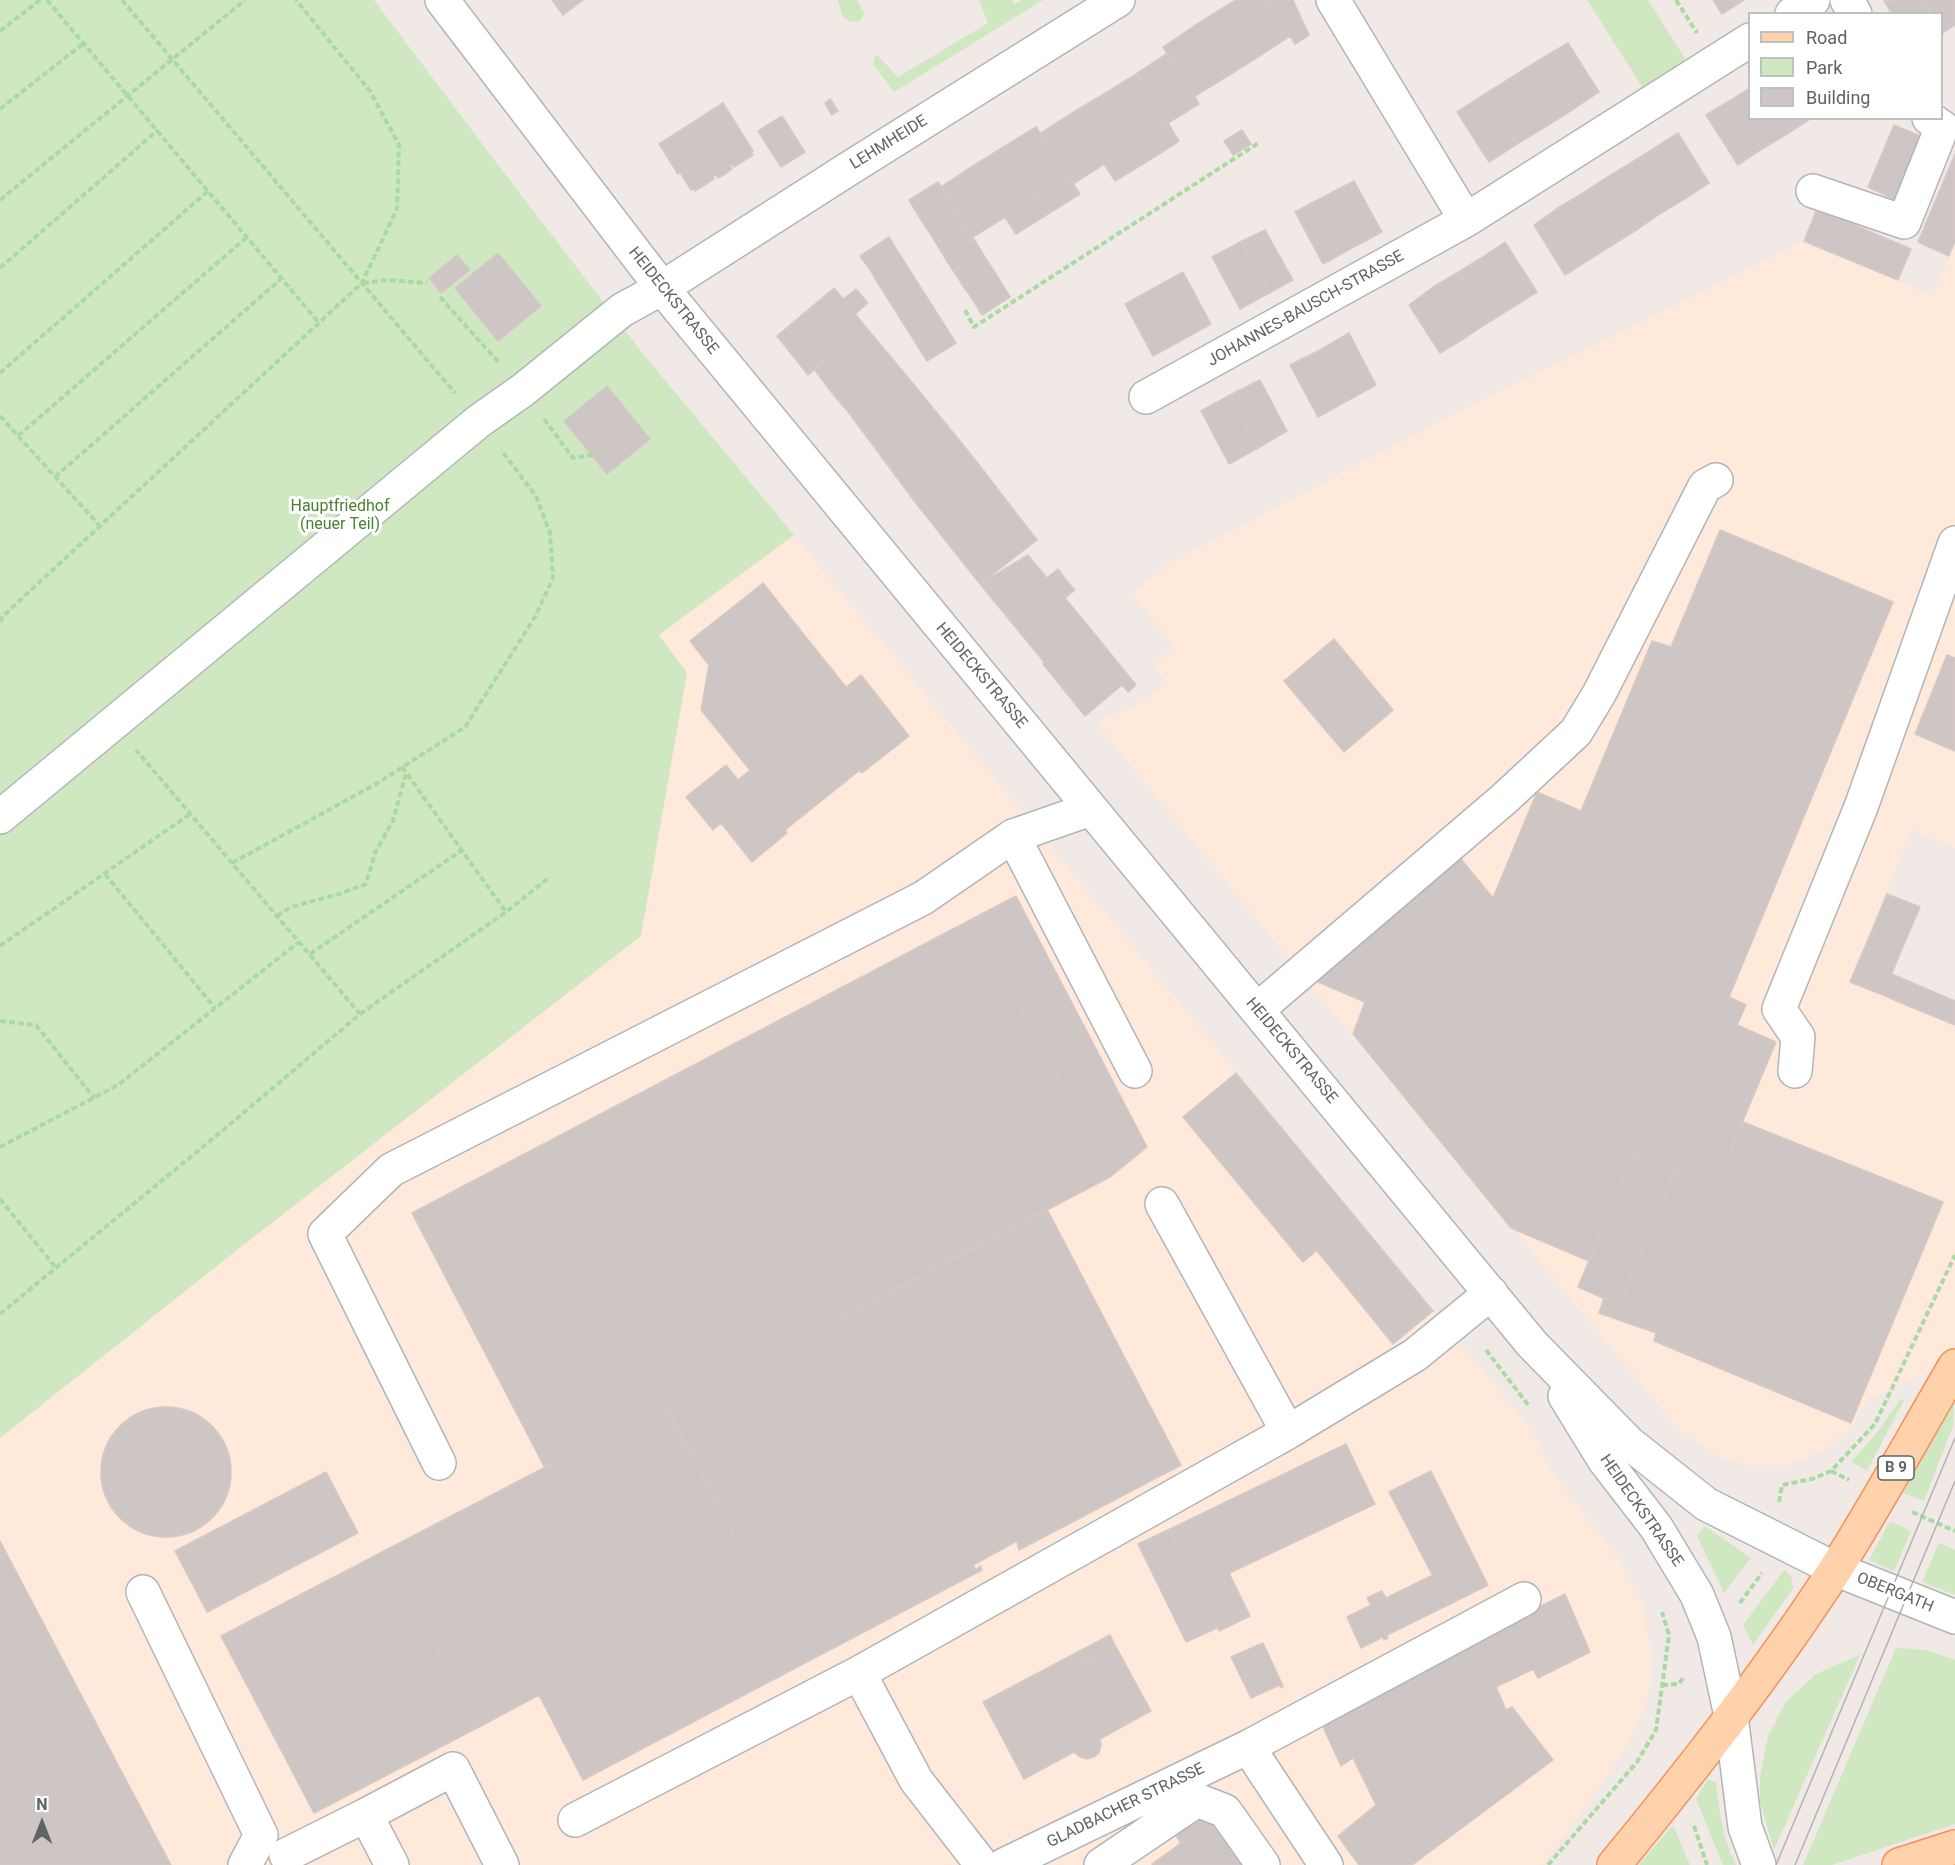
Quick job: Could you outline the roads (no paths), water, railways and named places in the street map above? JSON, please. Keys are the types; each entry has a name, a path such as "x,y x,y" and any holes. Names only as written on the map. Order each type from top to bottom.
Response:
{"main road":[{"name":"B 9","path":"1614,1865 1673,1793 1778,1654 1835,1569 1955,1366"},
{"path":"1899,1865 1955,1847"}],"street":[{"name":"HEIDECKSTRASSE","path":"442,0 662,288 1532,1344 1629,1443 1706,1504 1835,1569"},
{"name":"LEHMHEIDE","path":"0,817 479,421 523,390 622,310 662,288 1118,0"},
{"path":"1333,0 1466,220"},
{"path":"1795,12 1814,0"},
{"name":"JOHANNES-BAUSCH-STRASSE","path":"1146,397 1466,220 1748,41"},
{"path":"1813,191 1904,222 1942,126 1932,120"},
{"path":"1257,1010 1504,799 1576,732 1599,694 1705,486 1716,480"},
{"path":"1794,1071 1798,1037 1779,1009 1861,807 1955,543"},
{"path":"439,1463 325,1234 391,1170 923,898 1013,836 1091,809"},
{"path":"1013,836 1135,1071"},
{"path":"1162,1204 1288,1432"},
{"path":"575,1820 859,1673 1288,1432 1415,1355 1491,1293"},
{"name":"HEIDECKSTRASSE","path":"1532,1344 1605,1461 1656,1527 1697,1595 1714,1637 1731,1716 1745,1827 1760,1865"},
{"name":"OBERGATH","path":"1835,1569 1955,1617"},
{"path":"143,1592 261,1835 289,1860 366,1815 453,1769 502,1865"},
{"name":"GLADBACHER STRASSE","path":"1004,1865 1248,1747 1524,1599"},
{"path":"859,1673 916,1780 982,1865"},
{"path":"1248,1747 1326,1865"},
{"path":"1101,1865 1197,1800 1225,1811 1263,1865"},
{"path":"366,1815 392,1865"},
{"path":"245,1865 261,1835"}],"tram line":[{"path":"1776,1865 1955,1438"},
{"path":"1795,1865 1955,1481"}],"park label":[{"name":"Hauptfriedhof (neuer Teil)","path":"340,516"}]}
